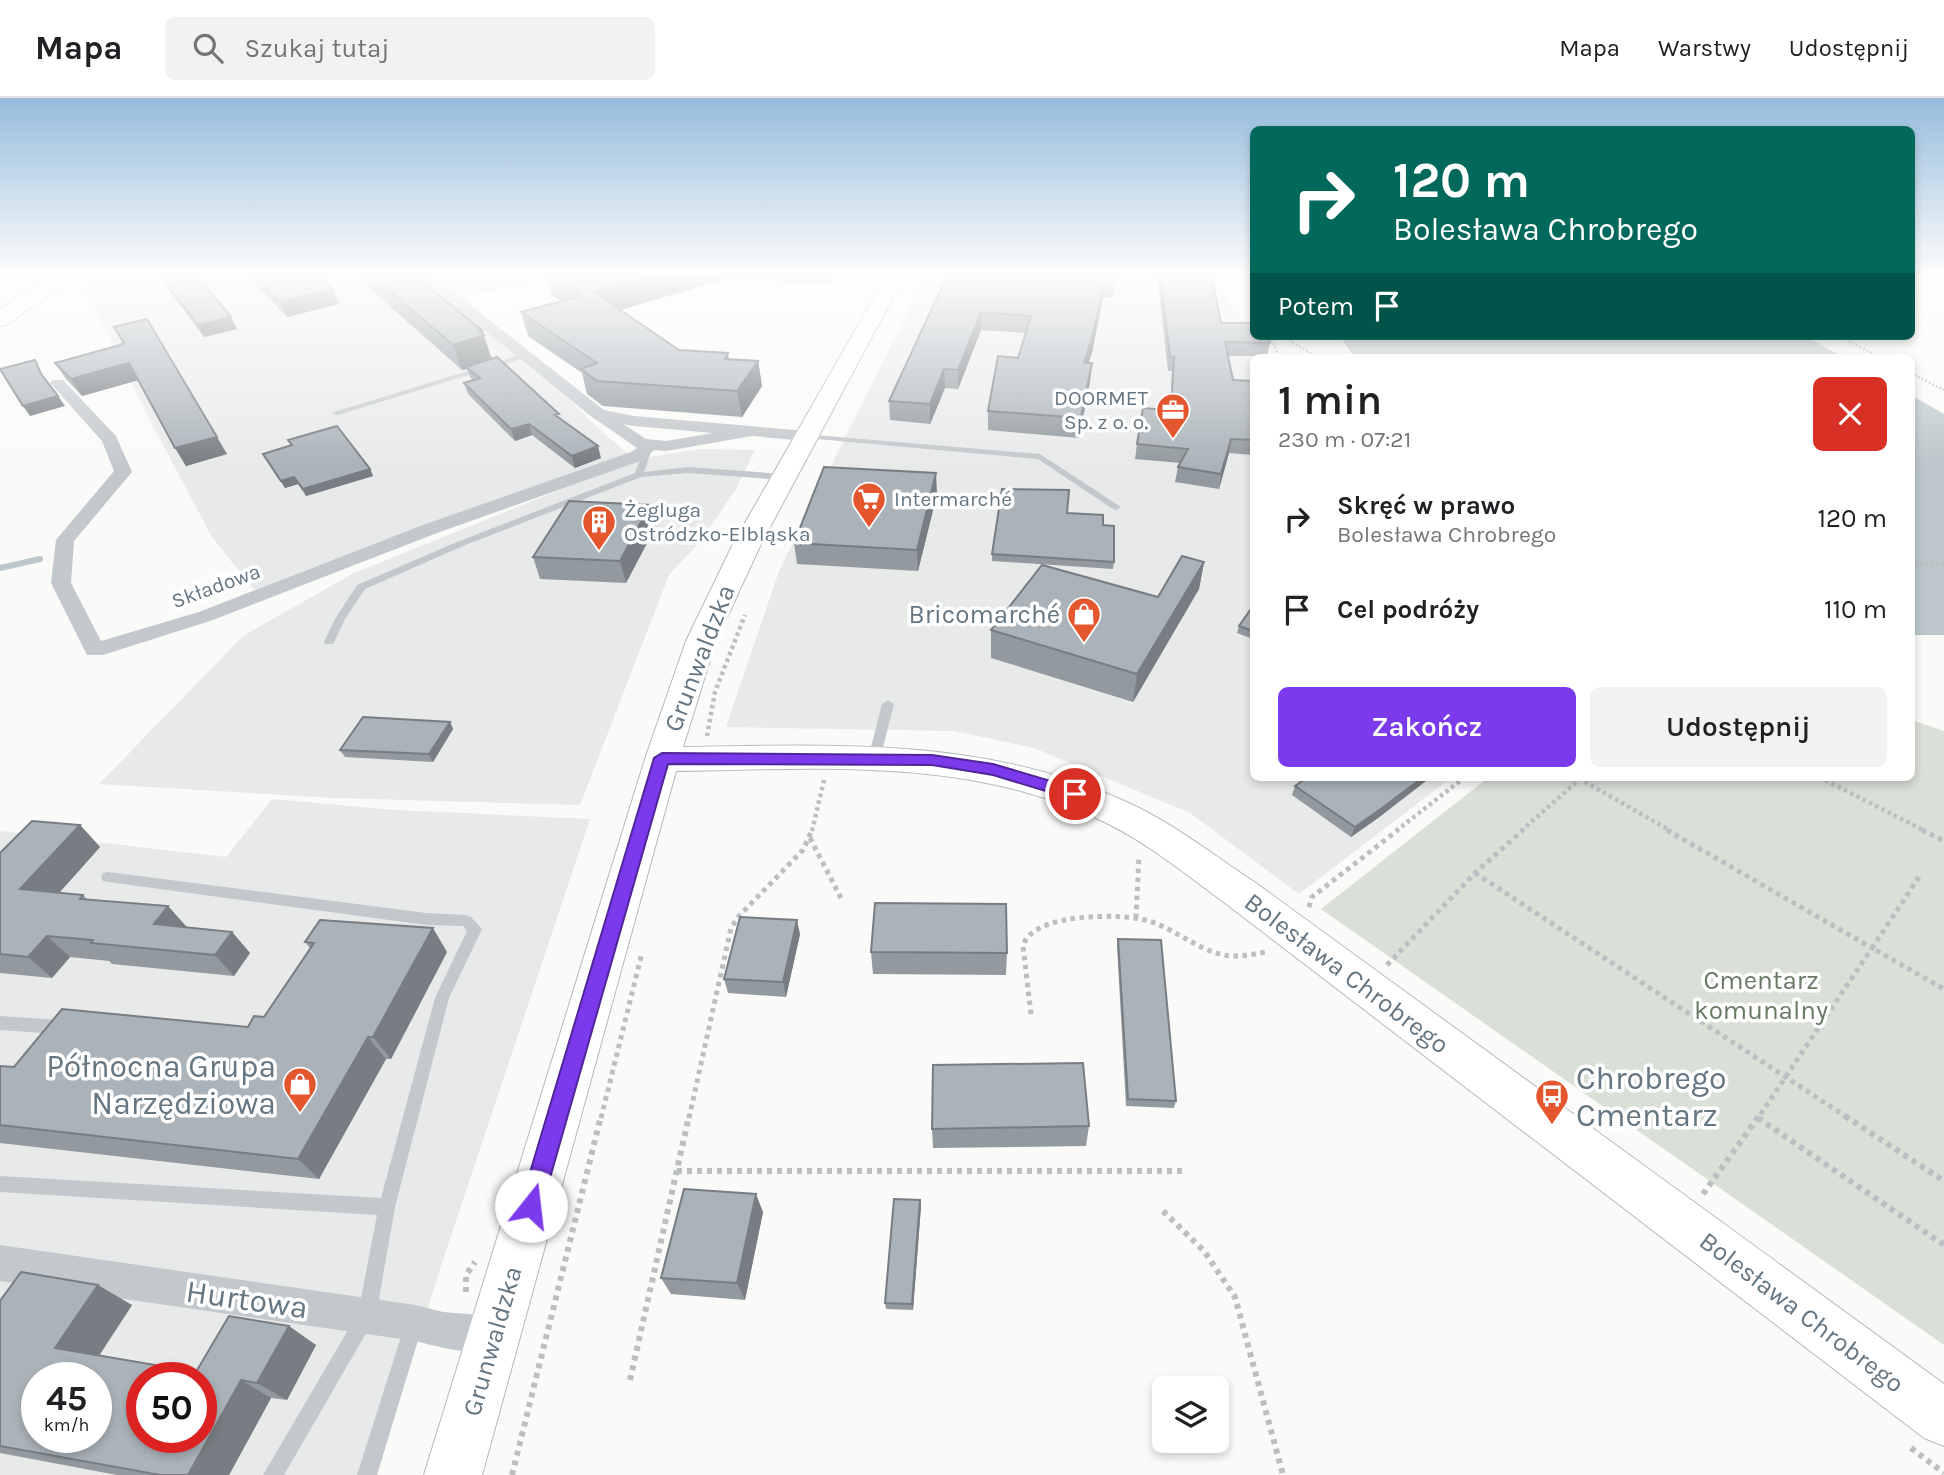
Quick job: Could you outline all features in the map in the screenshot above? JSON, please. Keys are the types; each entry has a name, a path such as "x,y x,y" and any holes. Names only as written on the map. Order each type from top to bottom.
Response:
{"main road":[{"name":"Grunwaldzka","path":"453,1475 662,758 701,641 747,544 861,337"},
{"name":"Bolesława Chrobrego","path":"662,758 932,760 993,770 1057,787 1110,809 1160,838 1239,892 1944,1418"}],"street":[{"name":"Składowa","path":"502,337 594,411 645,445 684,443 753,432"},
{"name":"Składowa","path":"58,383 110,440 123,472 65,540 61,583 95,650 206,616 430,530 638,456 645,445"},
{"name":"Składowa","path":"594,411 612,417 662,423 806,436"},
{"name":"Składowa","path":"645,445 642,437 646,431 662,423"},
{"path":"684,443 691,434 688,425"},
{"name":"Hurtowa","path":"0,1263 415,1323 443,1330 493,1334"}],"lane":[{"path":"335,413 526,356"},
{"path":"806,436 1040,457 1116,507"},
{"path":"639,475 645,445"},
{"path":"329,642 362,587 460,544 639,475 688,470 784,477"},
{"path":"874,759 888,704"},
{"path":"108,877 426,919 466,921 475,929 442,998 387,1207 368,1316 273,1475"},
{"path":"0,1023 59,1027"},
{"path":"0,1184 387,1207"},
{"path":"367,1475 415,1323"}],"path":[{"path":"1289,340 1312,354"},
{"path":"1846,340 1874,354"},
{"path":"1915,375 1944,390"},
{"path":"1915,564 1944,564"},
{"path":"705,759 707,724 721,677 748,606"},
{"path":"810,780 835,780"},
{"path":"630,1380 731,928 739,916 803,850 810,838 824,780"},
{"path":"1310,910 1308,905 1312,897 1460,781"},
{"path":"1385,967 1475,873 1577,781"},
{"path":"1585,781 1944,989"},
{"path":"1827,781 1944,841"},
{"path":"810,838 842,900"},
{"path":"1129,850 1149,863"},
{"path":"1136,918 1139,855"},
{"path":"1475,873 1944,1181"},
{"path":"1701,1197 1758,1118 1919,877"},
{"path":"1031,1013 1023,952 1026,939 1038,928 1059,920 1136,918 1152,922 1203,950 1229,956 1267,952"},
{"path":"1256,944 1277,959"},
{"path":"512,1475 644,945"},
{"path":"1758,1118 1944,1245"},
{"path":"677,1171 1182,1171"},
{"path":"1163,1211 1203,1248 1223,1273 1235,1297 1283,1475"},
{"path":"1900,1439 1944,1473"}],"shaded area":[{"path":"109,337 506,337 630,456 255,591 212,537"},
{"path":"895,337 1250,337 1250,340 1255,340 1265,354 1250,354 1250,781 1447,781 1299,894 1190,813 1034,748 954,731 726,727 779,571"},
{"path":"1343,340 1812,340 1838,354 1352,354"},
{"path":"1915,397 1944,414 1944,635 1915,635"},
{"path":"700,449 755,450 736,489 700,542 669,575 580,805 334,798 99,784 243,636 352,574 636,459"},
{"path":"272,799 395,810 590,819 440,1269 376,1475 0,1475 0,831 226,857"}],"green space":[{"name":"Cmentarz komunalny","path":"1915,721 1944,731 1944,1345 1321,909 1484,781 1915,781"}],"building":[{"path":"120,337 158,337 217,437 175,448 129,363 71,379 55,363 124,343"},
{"path":"444,337 477,337 453,345"},
{"path":"559,337 660,337 679,350 728,353 725,359 758,361 737,391 597,381 581,369 597,363"},
{"path":"919,337 971,337 958,370 944,369 930,404 889,401"},
{"path":"1024,337 1092,337 1084,363 1092,363 1081,418 988,411 998,356 1018,358"},
{"path":"1168,337 1250,337 1250,340 1269,340 1270,343 1225,342 1233,380 1250,381 1250,440 1231,439 1221,474 1178,467 1188,449 1137,444 1143,408 1171,410 1174,357 1170,357"},
{"path":"497,357 559,414 555,415 598,446 572,456 529,424 511,429 464,383 480,378 466,367"},
{"path":"35,360 41,374 58,396 23,406 0,369"},
{"path":"337,426 370,469 303,489 294,477 281,481 263,454 292,445 288,440"},
{"name":"Intermarché","path":"824,467 936,473 917,550 794,543"},
{"path":"1002,489 1069,490 1067,513 1103,515 1103,525 1114,526 1114,562 992,554"},
{"path":"569,501 650,505 620,561 533,557"},
{"path":"1182,556 1204,562 1137,674 991,630 1042,565 1158,597"},
{"path":"1250,610 1250,630 1239,626"},
{"path":"363,717 450,722 429,754 340,750"},
{"path":"1302,781 1418,781 1355,827 1295,786"},
{"path":"32,821 80,825 20,889 83,895 80,899 168,906 154,924 232,932 215,955 47,936 28,957 0,954 0,853"},
{"path":"875,903 1006,904 1007,953 871,952"},
{"path":"740,917 797,920 783,982 724,979"},
{"path":"320,920 433,928 373,1037 368,1037 298,1159 0,1125 0,1066 14,1067 62,1009 248,1027 254,1016 264,1017 314,943 305,942"},
{"path":"1118,939 1161,940 1176,1101 1128,1099"},
{"path":"1083,1063 1089,1126 932,1129 933,1065"},
{"path":"684,1189 756,1194 737,1283 661,1278"},
{"path":"894,1199 920,1200 912,1304 885,1303"},
{"path":"21,1272 98,1285 55,1348 137,1362 126,1362 126,1453 200,1453 188,1475 160,1475 39,1453 112,1453 112,1362 21,1362 21,1450 0,1446 0,1301"},
{"path":"229,1316 289,1326 257,1383 241,1380 217,1423 217,1362 202,1362"}],"waterway":[{"path":"0,568 40,559"}],"place":[{"name":"DOORMET Sp. z o. o.","path":"1173,440"},
{"name":"Intermarché","path":"869,529"},
{"name":"Żegluga Ostródzko-Elbląska","path":"599,552"},
{"name":"Bricomarché","path":"1084,644"},
{"name":"Północna Grupa Narzędziowa","path":"300,1114"},
{"name":"Chrobrego Cmentarz","path":"1552,1126"}],"route":[{"path":"531,1206 662,758 932,760 993,770 1075,794"}]}
